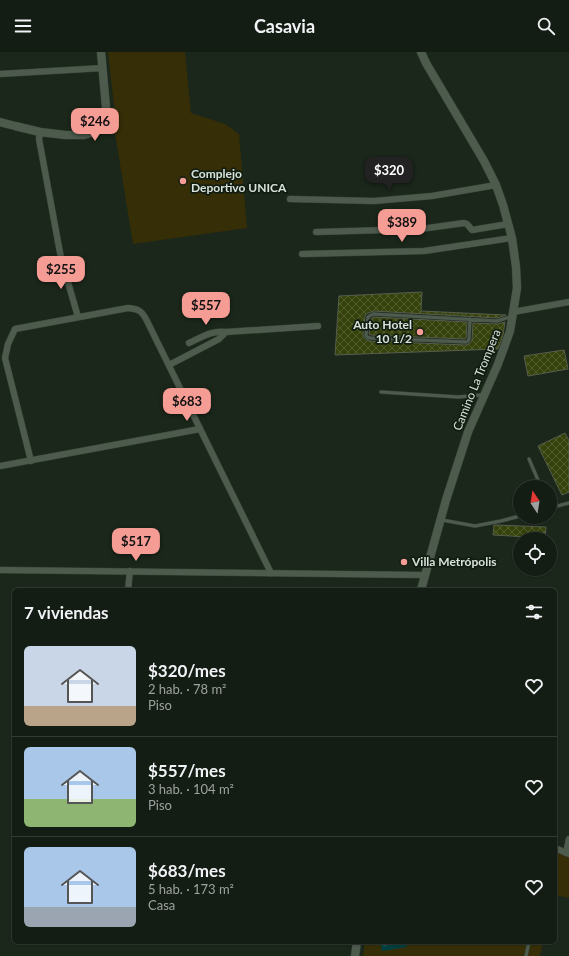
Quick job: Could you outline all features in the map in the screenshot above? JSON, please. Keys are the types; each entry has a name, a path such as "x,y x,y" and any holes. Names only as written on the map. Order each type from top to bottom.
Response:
{"street":[{"path":"0,122 40,132 65,135 84,135 94,132 102,124 106,117 101,52"},
{"name":"Camino La Trompera","path":"421,52 484,161 496,185 512,238 517,288 510,330 498,364 468,432 421,588"},
{"path":"0,74 103,68"},
{"path":"40,132 39,139 61,258 78,317"},
{"path":"290,198 374,201 432,196 496,185"},
{"path":"316,232 421,229 464,223 467,224 472,230 508,224"},
{"path":"302,254 424,251 512,238"},
{"path":"513,314 569,302"},
{"path":"31,461 5,358 8,344 15,329 128,308 135,308 144,315 271,573"},
{"path":"189,343 213,332 219,331 226,332 318,326"},
{"path":"168,365 219,339 226,332"},
{"path":"0,466 200,429"},
{"path":"0,570 424,575"},
{"path":"128,588 130,571"},
{"path":"557,849 567,853 569,839"},
{"path":"355,956 357,944"}],"lane":[{"path":"470,319 469,339 466,342 370,338 366,335 368,316 373,314 470,319 497,321 513,314"},
{"path":"381,392 458,397 484,395"},
{"path":"529,459 538,480"},
{"path":"557,506 569,503"},
{"path":"440,520 475,526 513,518"},
{"path":"526,956 529,944"}],"shaded area":[{"name":"Complejo Deportivo UNICA","path":"108,52 185,52 191,113 225,124 239,134 247,228 133,244 115,133 116,123"},
{"path":"557,853 569,856 569,898 557,895"},
{"path":"365,944 543,944 540,956 363,956"}],"water":[{"path":"380,944 406,944 407,947 382,951"}],"building":[{"path":"422,292 421,311 506,315 497,318 373,311 365,316 363,335 365,339 370,341 466,345 472,340 473,323 497,324 505,322 503,335 498,349 335,355 339,296"},
{"path":"374,317 467,322 466,338 371,335 369,334 371,319"},
{"path":"564,350 568,369 528,376 524,356"},
{"path":"565,433 569,441 569,492 562,495 557,485 557,480 555,480 538,446"},
{"path":"494,525 546,527 546,532 513,532 513,536 493,535"}],"place":[{"name":"Complejo Deportivo UNICA","path":"183,181"},
{"name":"Auto Hotel 10 1/2","path":"420,332"},
{"name":"Villa Metrópolis","path":"404,562"}]}
